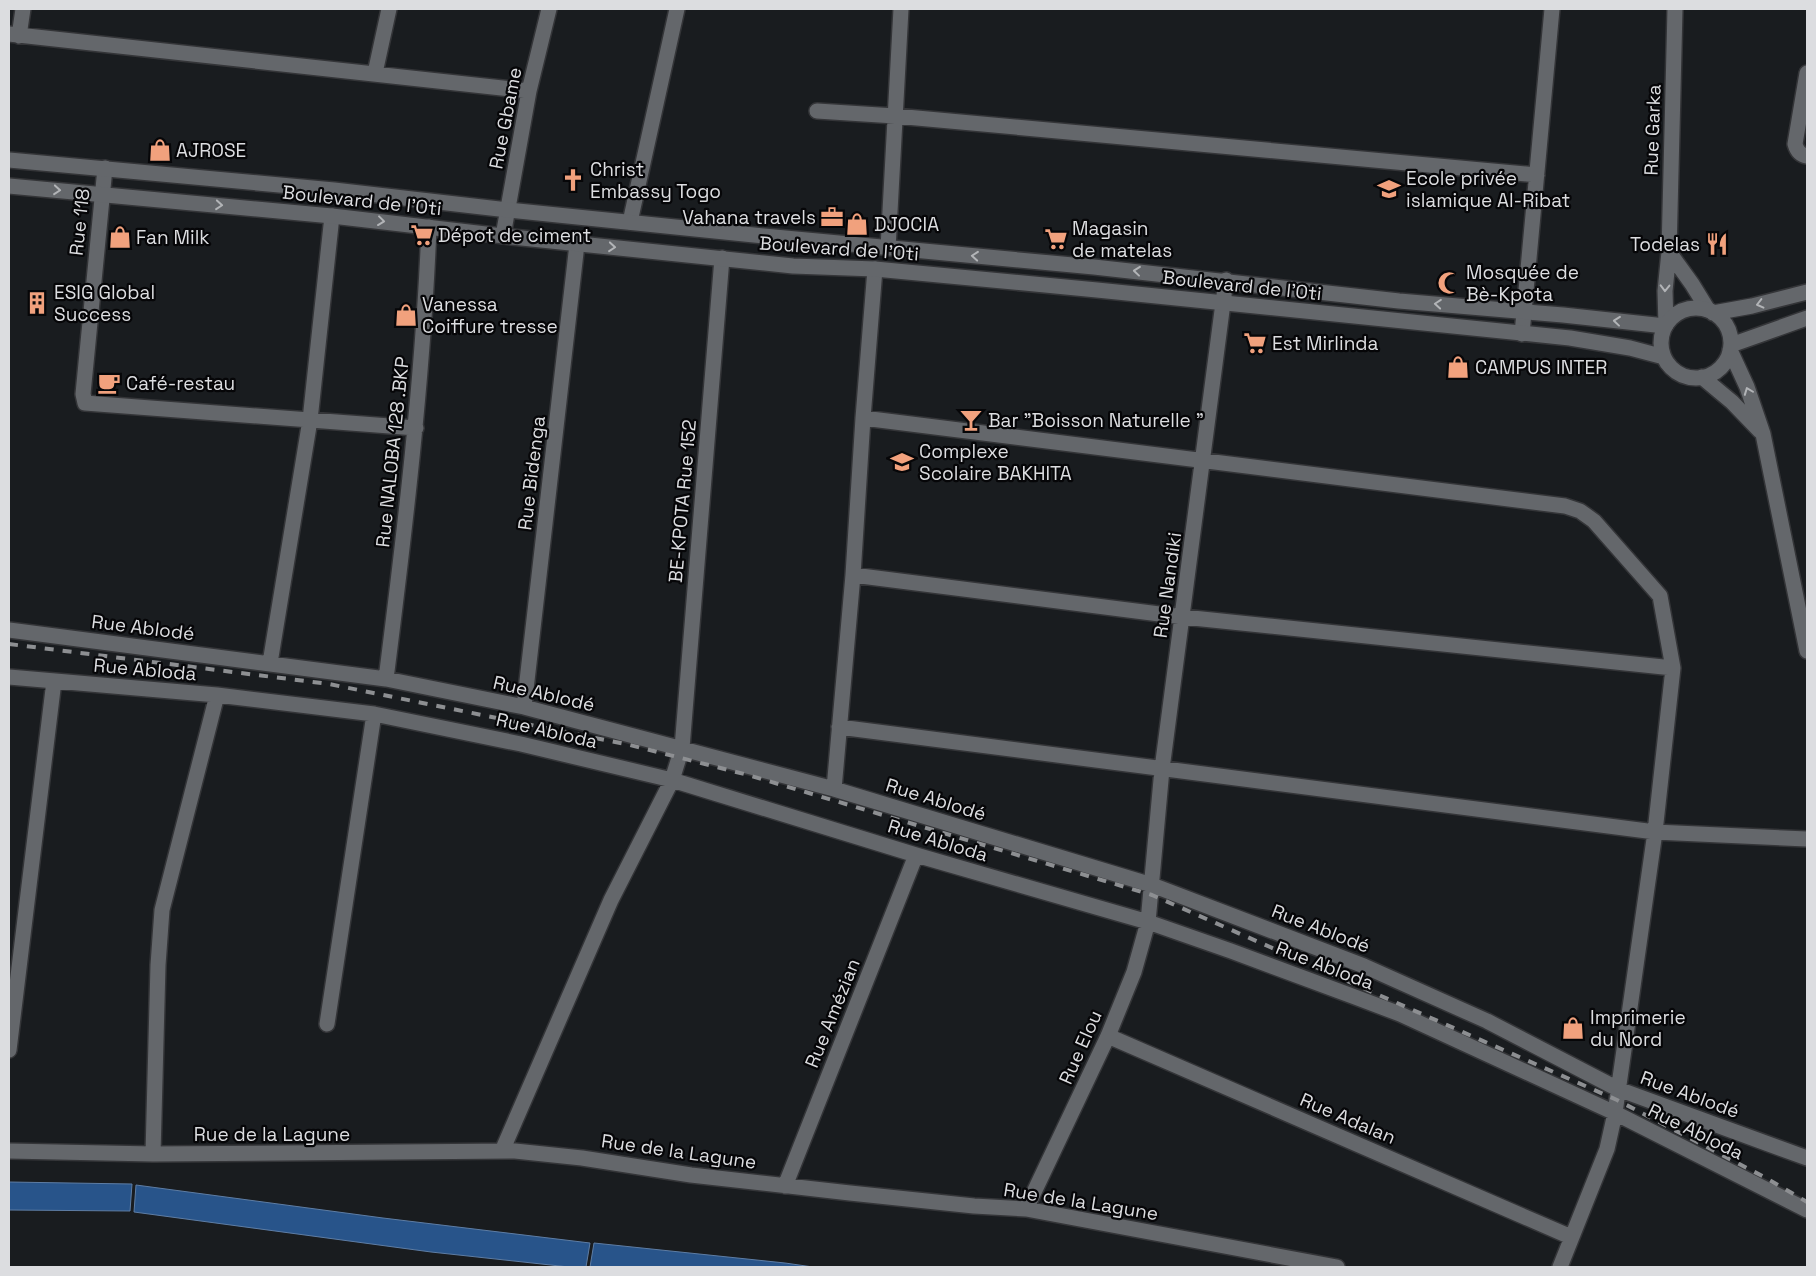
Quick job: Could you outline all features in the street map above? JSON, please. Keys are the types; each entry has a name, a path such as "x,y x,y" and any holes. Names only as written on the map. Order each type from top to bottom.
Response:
{"street":[{"path":"23,9 14,35 529,91"},
{"path":"375,73 389,9"},
{"name":"Rue Gbame","path":"503,236 529,91 549,9"},
{"path":"630,222 677,9"},
{"path":"888,248 901,9"},
{"path":"1522,334 1552,9"},
{"name":"Rue Garka","path":"1666,325 1665,291 1668,252 1675,9"},
{"path":"1807,74 1795,144 1797,150 1802,155 1807,156"},
{"path":"817,111 896,116 1537,175"},
{"name":"Boulevard de l'Oti","path":"9,160 344,191 508,210 1226,280 1399,301 1666,325"},
{"name":"Rue 118","path":"105,168 82,394 85,398 85,403 310,420"},
{"name":"Boulevard de l'Oti","path":"9,186 102,193 332,216 793,266 875,269 1224,303 1605,343 1664,357"},
{"path":"270,663 310,420 332,216"},
{"name":"Rue NALOBA 128 .BKP","path":"386,680 416,428 429,227"},
{"name":"Rue Bidenga","path":"524,707 577,244"},
{"path":"1668,252 1710,311 1721,318 1730,335 1730,347 1724,364 1718,370 1702,377 1693,378 1676,371 1664,357 1661,347 1662,336 1666,325 1674,316 1684,310 1696,308 1710,311 1752,306 1807,292"},
{"name":"BE-KPOTA Rue 152","path":"502,1151 611,900 672,780 682,748 722,258"},
{"path":"834,789 853,575 875,269"},
{"name":"Rue Nandiki","path":"1152,890 1162,769 1226,280"},
{"path":"1730,347 1807,318"},
{"path":"1730,347 1747,387 1763,434 1807,651"},
{"path":"1702,377 1732,402 1763,434"},
{"path":"863,418 1573,508 1594,521 1660,596 1673,668 1655,832 1615,1113 1608,1149 1560,1267"},
{"path":"310,420 416,428"},
{"path":"853,575 1182,617 1673,668"},
{"name":"Rue Ablodé","path":"9,630 270,663 386,680 524,707 834,789 1152,890 1364,966 1487,1021 1618,1089 1807,1158"},
{"name":"Rue Abloda","path":"9,677 217,695 374,714 521,744 672,780 916,855 1148,922 1400,1014 1615,1113 1807,1210"},
{"path":"9,1050 54,681"},
{"path":"153,1154 158,965 162,910 217,695"},
{"path":"327,1024 374,714"},
{"path":"839,727 1655,832 1807,839"},
{"name":"Rue Amézian","path":"785,1186 916,855"},
{"name":"Rue Elou","path":"1026,1209 1108,1036 1134,972 1148,922 1152,890"},
{"name":"Rue Adalan","path":"1108,1036 1571,1237"},
{"name":"Rue de la Lagune","path":"9,1151 153,1154 502,1151 582,1158 691,1175 785,1186 974,1206 1026,1209 1337,1267"}],"water":[{"path":"9,1182 132,1184 130,1211 9,1210"},
{"path":"136,1185 590,1243 586,1267 569,1267 431,1252 134,1212"},
{"path":"594,1243 785,1263 813,1267 590,1267"}],"railway":[{"path":"9,644 329,684 630,745 748,775 1152,895 1617,1100 1766,1178 1807,1202"}],"place":[{"name":"AJROSE","path":"160,150"},
{"name":"Christ Embassy Togo","path":"573,180"},
{"name":"Ecole privée islamique Al-Ribat","path":"1389,189"},
{"name":"Vahana travels","path":"832,217"},
{"name":"DJOCIA","path":"857,224"},
{"name":"Dépot de ciment","path":"422,235"},
{"name":"Fan Milk","path":"120,237"},
{"name":"Magasin de matelas","path":"1056,239"},
{"name":"Todelas","path":"1717,244"},
{"name":"Mosquée de Bè-Kpota","path":"1449,283"},
{"name":"ESIG Global Success","path":"37,303"},
{"name":"Vanessa Coiffure tresse","path":"406,315"},
{"name":"Est Mirlinda","path":"1255,343"},
{"name":"CAMPUS INTER","path":"1458,367"},
{"name":"Café-restau","path":"109,383"},
{"name":"Bar \"Boisson Naturelle \"","path":"971,420"},
{"name":"Complexe Scolaire BAKHITA","path":"902,462"},
{"name":"Imprimerie du Nord","path":"1573,1028"}]}
